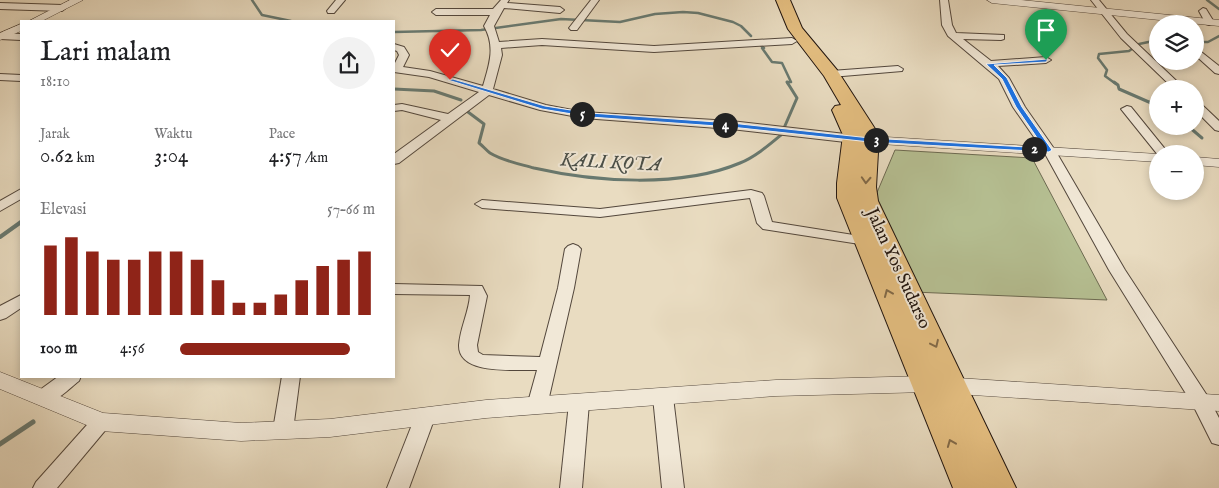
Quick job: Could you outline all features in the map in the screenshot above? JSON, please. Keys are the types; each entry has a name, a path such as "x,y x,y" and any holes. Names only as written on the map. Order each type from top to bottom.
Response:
{"highway":[{"name":"Jalan Yos Sudarso","path":"772,0 792,40 817,72 861,139 867,202 1000,488"},
{"path":"783,0 795,29 831,74 866,129 861,139"},
{"name":"Jalan Yos Sudarso","path":"861,139 847,189 848,198 970,488"}],"street":[{"path":"36,20 78,0"},
{"path":"331,10 341,0"},
{"path":"578,23 595,0"},
{"path":"944,0 947,25 953,36 1004,78 1019,107 1049,150 1117,270 1210,402 1219,437"},
{"path":"992,0 1149,17"},
{"path":"1095,0 1102,11 1136,48 1170,80"},
{"path":"0,6 62,8"},
{"path":"487,91 486,87 493,72 497,55 491,30 501,6"},
{"path":"436,12 501,6 560,10"},
{"path":"1203,11 1214,23"},
{"path":"1,36 20,27"},
{"path":"1,36 20,37"},
{"path":"953,36 1001,37"},
{"path":"495,45 558,42 654,49 792,40"},
{"path":"395,47 401,49 404,55 395,69 430,74 544,108 583,114 731,125 861,139 1149,157"},
{"path":"1204,58 1219,71"},
{"path":"989,64 1046,60"},
{"path":"831,74 898,69"},
{"path":"0,77 20,78"},
{"path":"395,159 487,91"},
{"path":"395,108 402,107 449,118"},
{"path":"1127,109 1157,145"},
{"path":"1204,113 1219,127"},
{"path":"1204,162 1219,163"},
{"path":"0,207 20,194"},
{"path":"482,204 600,213 751,194 757,196 764,223 768,226 866,241"},
{"path":"537,406 566,288 573,249"},
{"path":"395,289 476,290 479,296 468,345 470,355 479,361 548,364"},
{"path":"0,314 20,301"},
{"path":"44,397 69,378"},
{"path":"282,430 291,378"},
{"path":"2,383 44,397 101,422 241,432 330,428 537,406 776,388 927,384 1210,402"},
{"path":"663,397 673,488"},
{"path":"571,488 579,403"},
{"path":"398,488 425,417"},
{"path":"44,488 101,422"}],"green space":[{"path":"895,150 1032,158 1107,300 913,292 873,202"}],"waterway":[{"name":"KALI KOTA","path":"252,0 262,15 286,20"},
{"path":"1207,0 1219,9"},
{"name":"KALI KOTA","path":"395,32 481,30 561,19 620,22 655,14 683,12 698,13 733,22 741,26 751,36"},
{"path":"1204,42 1219,36"},
{"path":"1116,84 1105,76 1107,70 1098,58 1099,54 1129,51 1139,44 1149,42"},
{"name":"KALI KOTA","path":"758,43 764,48 762,48 772,62 782,63 791,82 787,82"},
{"name":"KALI KOTA","path":"784,128 797,98 787,82"},
{"path":"1114,82 1118,85 1119,89 1149,102"},
{"name":"KALI KOTA","path":"395,89 434,91 461,100"},
{"name":"KALI KOTA","path":"464,109 484,124 479,143 495,156 534,168 584,177 638,180 665,179 717,171 751,158 781,135"},
{"path":"1198,135 1202,138"},
{"name":"KALI KOTA","path":"0,237 20,223"},
{"path":"0,444 33,422"}],"route":[{"path":"450,80 544,108 590,115 731,125 853,139 1049,150 1019,107 1004,78 989,64 1046,60"}]}
